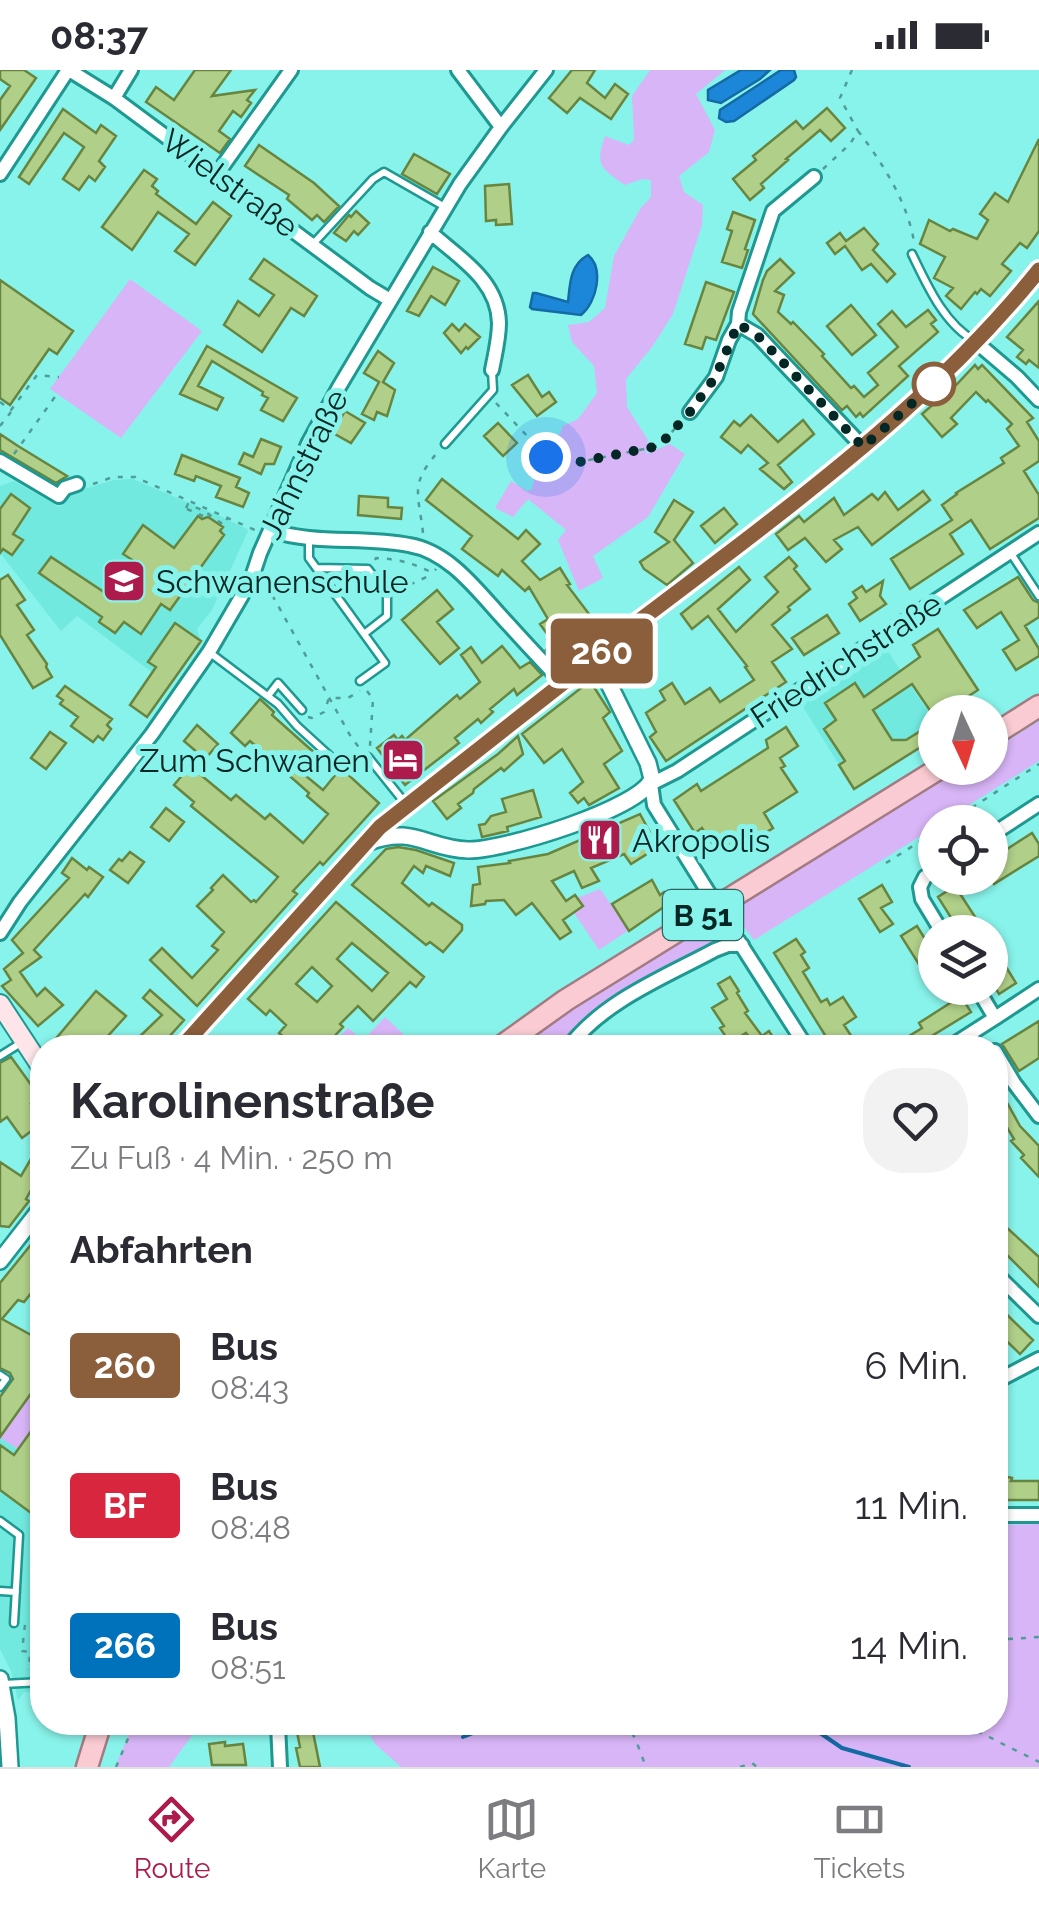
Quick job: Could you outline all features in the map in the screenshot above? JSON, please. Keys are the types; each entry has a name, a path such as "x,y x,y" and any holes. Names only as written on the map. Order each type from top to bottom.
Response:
{"main road":[{"path":"1008,725 1039,706"},
{"name":"B 51","path":"518,1035 580,991 918,782"},
{"path":"0,1004 30,1048"},
{"path":"87,1767 97,1735"}],"street":[{"name":"Wielstraße","path":"69,70 114,98 390,300"},
{"path":"0,174 69,70"},
{"path":"114,98 130,70"},
{"path":"217,174 291,70"},
{"path":"458,70 501,127"},
{"name":"Jahnstraße","path":"0,934 20,902 152,734 210,652 254,573 309,442 390,300 445,208 546,70"},
{"path":"690,412 719,370 774,211 814,177"},
{"path":"430,232 477,273 491,293 499,319 492,370"},
{"path":"193,1035 364,844 402,808 586,669 608,644 863,447 976,342 1039,270"},
{"path":"738,324 757,335 863,447"},
{"path":"976,342 1038,395"},
{"path":"3,463 59,496 65,488 84,484"},
{"path":"270,530 309,538 425,548 470,582 563,683"},
{"name":"Friedrichstraße","path":"651,784 1039,533"},
{"path":"606,678 614,655 636,624"},
{"path":"586,669 606,678 648,763 654,806 799,1035"},
{"path":"364,844 384,836 405,835 460,850 492,848 535,838 597,814 636,797 651,784"},
{"path":"1008,824 1039,804"},
{"path":"402,808 399,829 405,835"},
{"name":"Jahnstraße","path":"0,915 20,902"},
{"path":"580,1035 630,996 738,939"},
{"path":"968,1035 1039,990"},
{"path":"987,1005 996,1018"},
{"path":"981,1027 986,1035"},
{"path":"1008,1073 1039,1116"},
{"path":"0,1261 30,1223"},
{"path":"1008,1286 1039,1316"},
{"path":"1008,1375 1039,1358"},
{"path":"1008,1515 1039,1515"},
{"path":"1,1681 14,1730 6,1761"},
{"path":"278,1735 280,1767"}],"lane":[{"path":"313,244 384,172 445,208"},
{"path":"912,254 936,300 964,335 976,342"},
{"path":"444,444 493,390 492,370"},
{"path":"309,538 310,558 385,663 360,681"},
{"path":"1010,552 1039,596"},
{"path":"317,568 368,569 387,594 387,616 364,634"},
{"path":"210,652 268,696 332,758"},
{"path":"268,696 278,684 302,710"},
{"path":"368,757 402,808"},
{"path":"0,1056 25,1040"},
{"path":"0,1375 6,1378 0,1387"},
{"path":"0,1521 20,1535 14,1622"},
{"path":"0,1592 16,1592"},
{"path":"0,1611 14,1612"},
{"path":"1,1681 30,1682"}],"path":[{"path":"852,70 840,98 911,222 912,254"},
{"path":"814,177 858,132"},
{"path":"0,426 37,375 59,376"},
{"path":"3,463 57,394"},
{"path":"488,395 546,457 569,464 659,446 690,412"},
{"path":"0,402 12,410"},
{"path":"425,548 416,500 418,489 424,468 444,444"},
{"path":"84,484 135,477 254,530"},
{"path":"203,516 186,508 188,504 224,525 228,517"},
{"path":"368,569 376,558 393,558 433,573"},
{"path":"387,594 428,578 444,559"},
{"path":"254,573 264,581 356,745"},
{"path":"271,593 290,584"},
{"path":"329,698 348,698 366,689 373,700 371,738"},
{"path":"302,710 312,718 324,712 329,698"},
{"path":"976,805 1039,764"},
{"path":"886,863 918,843"},
{"path":"1008,1639 1039,1637"},
{"path":"23,1643 22,1652 30,1652 29,1664"},
{"path":"116,1767 130,1735"},
{"path":"633,1735 646,1767"},
{"path":"986,1735 1039,1762"},
{"path":"740,1767 752,1763 757,1767"}],"shaded area":[{"path":"650,70 725,70 696,94 715,130 709,152 679,176 684,192 703,205 702,225 673,314 626,379 627,407 648,440 646,454 670,444 685,454 648,517 593,556 603,578 579,591 558,540 566,530 528,499 513,517 495,508 511,481 527,491 532,489 538,462 546,448 555,445 563,426 578,419 597,393 594,366 572,342 568,325 589,322 605,308 614,256 651,197 651,180 625,185 605,170 600,160 605,136 629,145 634,140 632,96"},
{"path":"130,279 202,331 121,438 50,389"},
{"name":"Schwanenschule","path":"133,479 248,531 212,610 197,629 201,641 169,685 77,616 61,631 0,553 0,486 14,481 59,507 71,493 114,480"},
{"path":"887,650 918,696 918,749 854,789 802,705"},
{"path":"1039,721 1039,761 1008,780 1008,741"},
{"path":"934,785 1001,785 969,805 918,805 918,838 754,940 744,927 620,995 572,1035 535,1035 589,997"},
{"path":"600,889 629,930 599,950 566,901 575,912 583,906 577,898"},
{"path":"385,1017 404,1035 368,1035"},
{"path":"13,1379 30,1384 30,1431 18,1449 0,1438 29,1396 11,1382"},
{"path":"30,1431 30,1693 24,1692 18,1700 11,1671 0,1649 0,1438 18,1449"},
{"path":"1039,1524 1039,1767 401,1767 370,1735 1008,1735 1008,1525"},
{"path":"129,1735 192,1735 169,1767 115,1767"}],"water":[{"path":"741,70 770,70 721,103 708,100 708,90"},
{"path":"781,70 794,70 796,77 734,121 719,118 720,110"},
{"path":"588,255 596,268 596,285 591,302 581,315 530,307 533,293 568,302 574,269"}],"building":[{"path":"0,70 24,70 36,78 0,130 0,100 10,86 0,79"},
{"path":"195,70 231,70 212,96 255,90 241,117 233,111 219,131 230,139 220,153 146,102 156,87 174,100"},
{"path":"572,70 595,70 587,83 605,98 615,84 628,94 611,119 580,98 567,113 549,98"},
{"path":"827,108 845,128 831,141 820,130 761,184 764,188 750,200 733,179 756,160 753,156 796,121 803,129"},
{"path":"63,109 96,133 101,125 116,136 99,161 105,167 95,181 89,176 79,190 63,179 84,147 64,133 29,184 19,177"},
{"path":"1039,139 1039,231 1027,248 1020,243 1002,264 1011,271 990,296 981,289 961,309 946,296 953,288 934,278 945,257 920,244 929,220 977,239 988,220 980,214 995,193 1008,202"},
{"path":"259,145 314,183 339,206 324,222 317,215 312,220 287,199 289,195 245,166"},
{"path":"414,154 450,174 437,194 402,174"},
{"path":"144,170 157,179 152,186 158,191 156,194 196,224 213,202 231,216 195,265 175,251 189,234 158,212 132,250 102,227"},
{"path":"509,184 512,224 486,221 485,186"},
{"path":"356,211 369,223 346,241 334,233"},
{"path":"733,212 755,220 742,268 722,262 732,231 727,229"},
{"path":"864,228 878,244 873,250 895,274 887,282 871,264 862,270 845,246 835,254 827,243 840,233 846,241"},
{"path":"264,259 317,296 304,316 291,308 262,352 224,325 238,301 259,316 274,295 250,279"},
{"path":"780,259 794,273 775,291 784,295 778,312 793,322 851,388 854,386 864,397 878,385 868,373 898,347 878,324 892,311 906,327 928,310 936,320 931,324 938,332 899,366 908,376 863,417 860,413 856,417 847,406 842,410 753,314 767,271"},
{"path":"433,267 459,281 445,305 431,296 419,316 407,311"},
{"path":"0,280 73,331 57,354 49,349 10,405 0,398"},
{"path":"706,282 734,292 716,340 706,337 702,349 685,344"},
{"path":"1039,301 1039,368 1017,357 1023,350 1007,337"},
{"path":"851,305 876,335 852,355 827,326"},
{"path":"452,324 459,331 465,324 480,337 461,353 444,333"},
{"path":"207,346 297,398 283,421 261,410 268,398 263,392 212,361 198,386 223,398 217,410 180,394"},
{"path":"378,351 394,363 383,382 395,390 387,416 377,412 374,420 362,414 379,382 364,373"},
{"path":"975,365 978,369 982,365 1033,418 1027,422 1039,441 1039,461 1024,471 1039,495 1039,518 990,549 971,520 950,534 963,554 910,589 891,559 952,520 942,505 1004,463 1001,458 1019,446 1007,429 1012,424 976,392 951,418 957,424 942,437 922,414"},
{"path":"528,375 542,397 549,392 556,402 537,416 512,385"},
{"path":"345,411 365,423 351,443 333,433"},
{"path":"751,415 778,442 803,420 814,434 778,465 792,482 784,489 760,469 768,463 748,445 741,453 721,437 734,421 740,426"},
{"path":"498,423 517,443 503,456 484,436"},
{"path":"0,434 67,476 56,483 0,450"},
{"path":"261,439 281,447 274,464 265,464 261,474 239,464 244,453 253,457"},
{"path":"182,455 240,478 236,487 249,493 243,507 216,497 221,486 196,476 194,481 175,474"},
{"path":"442,479 518,539 526,530 540,544 522,561 540,580 560,568 570,584 567,585 589,614 583,619 594,634 558,663 546,650 551,645 547,640 550,638 540,624 548,619 529,587 525,591 502,570 498,576 462,549 472,536 426,500"},
{"path":"923,491 930,500 872,545 858,527 834,540 842,549 826,562 805,538 788,550 776,534 799,516 804,522 834,498 844,515 872,494 878,500 885,492 898,510"},
{"path":"11,494 30,508 13,534 23,540 12,555 3,549 0,553 0,509"},
{"path":"359,496 388,498 388,507 402,508 401,519 358,515"},
{"path":"674,500 693,512 674,540 693,563 667,585 640,562 669,542 655,532"},
{"path":"724,508 737,524 715,543 701,526"},
{"path":"198,516 208,517 223,527 220,531 224,535 170,610 161,604 141,634 124,622 115,633 99,622 102,617 39,573 51,557 110,596 134,561 123,554 143,525 174,548"},
{"path":"789,557 810,589 772,625 792,649 772,662 786,682 666,761 650,737 656,732 646,713 665,700 660,691 672,683 685,704 710,688 720,702 754,680 708,616 692,629 681,614 739,567 750,580 718,609 736,632 778,592 765,577"},
{"path":"8,575 25,600 17,605 34,630 27,635 52,677 33,688 0,635 0,580"},
{"path":"1018,577 1039,603 1039,617 1025,626 1039,656 1016,670 1003,650 1019,640 1001,612 977,628 964,610"},
{"path":"883,581 880,596 886,604 860,621 849,604 857,598 853,592 862,586 866,592"},
{"path":"437,590 453,609 437,622 459,648 440,664 402,620"},
{"path":"827,615 839,633 804,655 792,638"},
{"path":"175,623 201,641 147,717 130,705 156,667 148,662"},
{"path":"938,629 978,690 970,695 919,695 912,684 873,710 892,740 906,740 918,733 918,749 854,789 839,765 845,761 824,729 836,720 825,703 855,683 864,697 920,657 913,645"},
{"path":"502,646 520,668 530,662 542,675 517,695 514,689 490,709 493,712 481,723 478,719 455,738 459,743 405,785 377,748 394,735 405,740 457,695 460,699 480,682 461,655 471,647 482,663"},
{"path":"590,681 610,712 603,718 622,751 604,764 619,788 589,805 584,798 578,803 570,793 583,782 562,749 544,763 522,734"},
{"path":"65,686 112,719 107,725 111,729 103,740 98,736 93,742 71,726 78,717 60,704 63,700 57,696"},
{"path":"260,699 274,712 272,715 318,756 306,776 323,790 341,768 379,803 323,865 320,862 293,891 297,894 197,1006 150,960 162,948 192,978 218,950 212,946 224,932 197,906 211,888 223,875 251,902 256,902 278,877 191,806 194,802 174,785 190,766 231,800 236,795 265,819 270,814 303,843 328,814 250,741 245,746 231,733"},
{"path":"197,725 218,744 205,759 184,741"},
{"path":"786,727 798,746 780,758 785,766 781,768 797,792 764,813 773,828 733,854 725,842 714,846 702,828 695,833 674,800 697,784 701,791 768,748 766,740"},
{"path":"50,732 66,743 46,769 31,758"},
{"path":"518,736 523,754 474,789 458,804 461,808 447,819 433,801"},
{"path":"533,790 541,817 482,837 479,825 506,812 502,799"},
{"path":"166,808 184,822 169,841 151,827"},
{"path":"640,814 658,847 631,864 624,854 591,868 599,881 582,888 574,871 552,881 566,901 575,895 583,906 563,920 571,932 560,939 532,903 516,915 504,900 471,906 473,885 480,884 478,867 548,854"},
{"path":"1032,833 1039,844 1039,856 1008,875 1008,848"},
{"path":"398,847 454,863 450,876 426,866 423,873 414,866 402,883 429,906 432,903 462,925 443,952 430,942 426,945 352,885 386,849"},
{"path":"130,852 144,862 128,883 110,870"},
{"path":"72,858 103,877 34,950 41,957 20,972 37,996 45,988 63,1005 38,1026 2,986 11,980 4,969 23,953 12,940 69,878 62,873"},
{"path":"652,880 660,895 664,892 671,902 629,931 612,904"},
{"path":"882,885 892,902 881,908 893,924 880,932 859,899"},
{"path":"961,895 974,915 949,915 938,897"},
{"path":"336,902 424,977 416,987 410,982 373,1021 358,1006 340,1024 343,1027 336,1035 281,1035 279,1033 286,1025 270,1010 266,1015 248,999","holes":["352,943 388,973 372,991 337,959","312,967 332,986 317,1002 296,984"]},
{"path":"917,926 918,963 901,936"},
{"path":"796,939 809,968 803,972 821,1002 827,999 830,1005 843,997 856,1017 844,1025 851,1035 825,1035 774,953"},
{"path":"1008,970 1016,983 1008,988"},
{"path":"730,977 748,1011 745,1013 761,1035 725,1035 720,1028 724,1026 712,1008 727,999 718,984"},
{"path":"150,990 184,1020 171,1035 141,1035 162,1015 143,998"},
{"path":"96,991 126,1016 109,1035 59,1035"},
{"path":"947,1005 967,1005 971,1012 933,1035 911,1035 922,1028 919,1023"},
{"path":"1039,1021 1039,1058 1019,1071 1008,1054 1008,1040"},
{"path":"11,1057 30,1083 30,1132 22,1138 7,1117 0,1122 0,1063"},
{"path":"1008,1104 1020,1126 1039,1146 1039,1177 1021,1158 1024,1155 1011,1141 1014,1139 1008,1129"},
{"path":"30,1161 30,1192 26,1199 29,1201 9,1227 0,1226 0,1162 21,1176"},
{"path":"1008,1229 1039,1257 1039,1287 1008,1256"},
{"path":"30,1246 30,1294 24,1302 18,1300 2,1319 30,1334 30,1395 0,1437 0,1397 13,1379 0,1368 0,1283"},
{"path":"1008,1316 1033,1340 1020,1354 1008,1342"},
{"path":"30,1433 30,1512 0,1490 0,1445 14,1455"},
{"path":"1008,1477 1011,1481 1039,1481 1039,1500 1008,1500"},
{"path":"298,1735 314,1735 320,1767 300,1767 296,1748 300,1747"},
{"path":"225,1742 225,1746 243,1744 246,1765 212,1765 209,1744"}],"waterway":[{"path":"463,1737 468,1735"},
{"path":"823,1735 842,1748 909,1767"}],"bus line":[{"name":"260","path":"192,1035 380,827 586,669 608,644 863,447 949,370 1039,270"}],"place":[{"name":"Schwanenschule","path":"124,581"},
{"name":"Zum Schwanen","path":"403,760"},
{"name":"Akropolis","path":"600,840"}],"route":[{"path":"546,457 569,464 659,446 716,376 738,324 757,335 863,447 934,384"}]}
